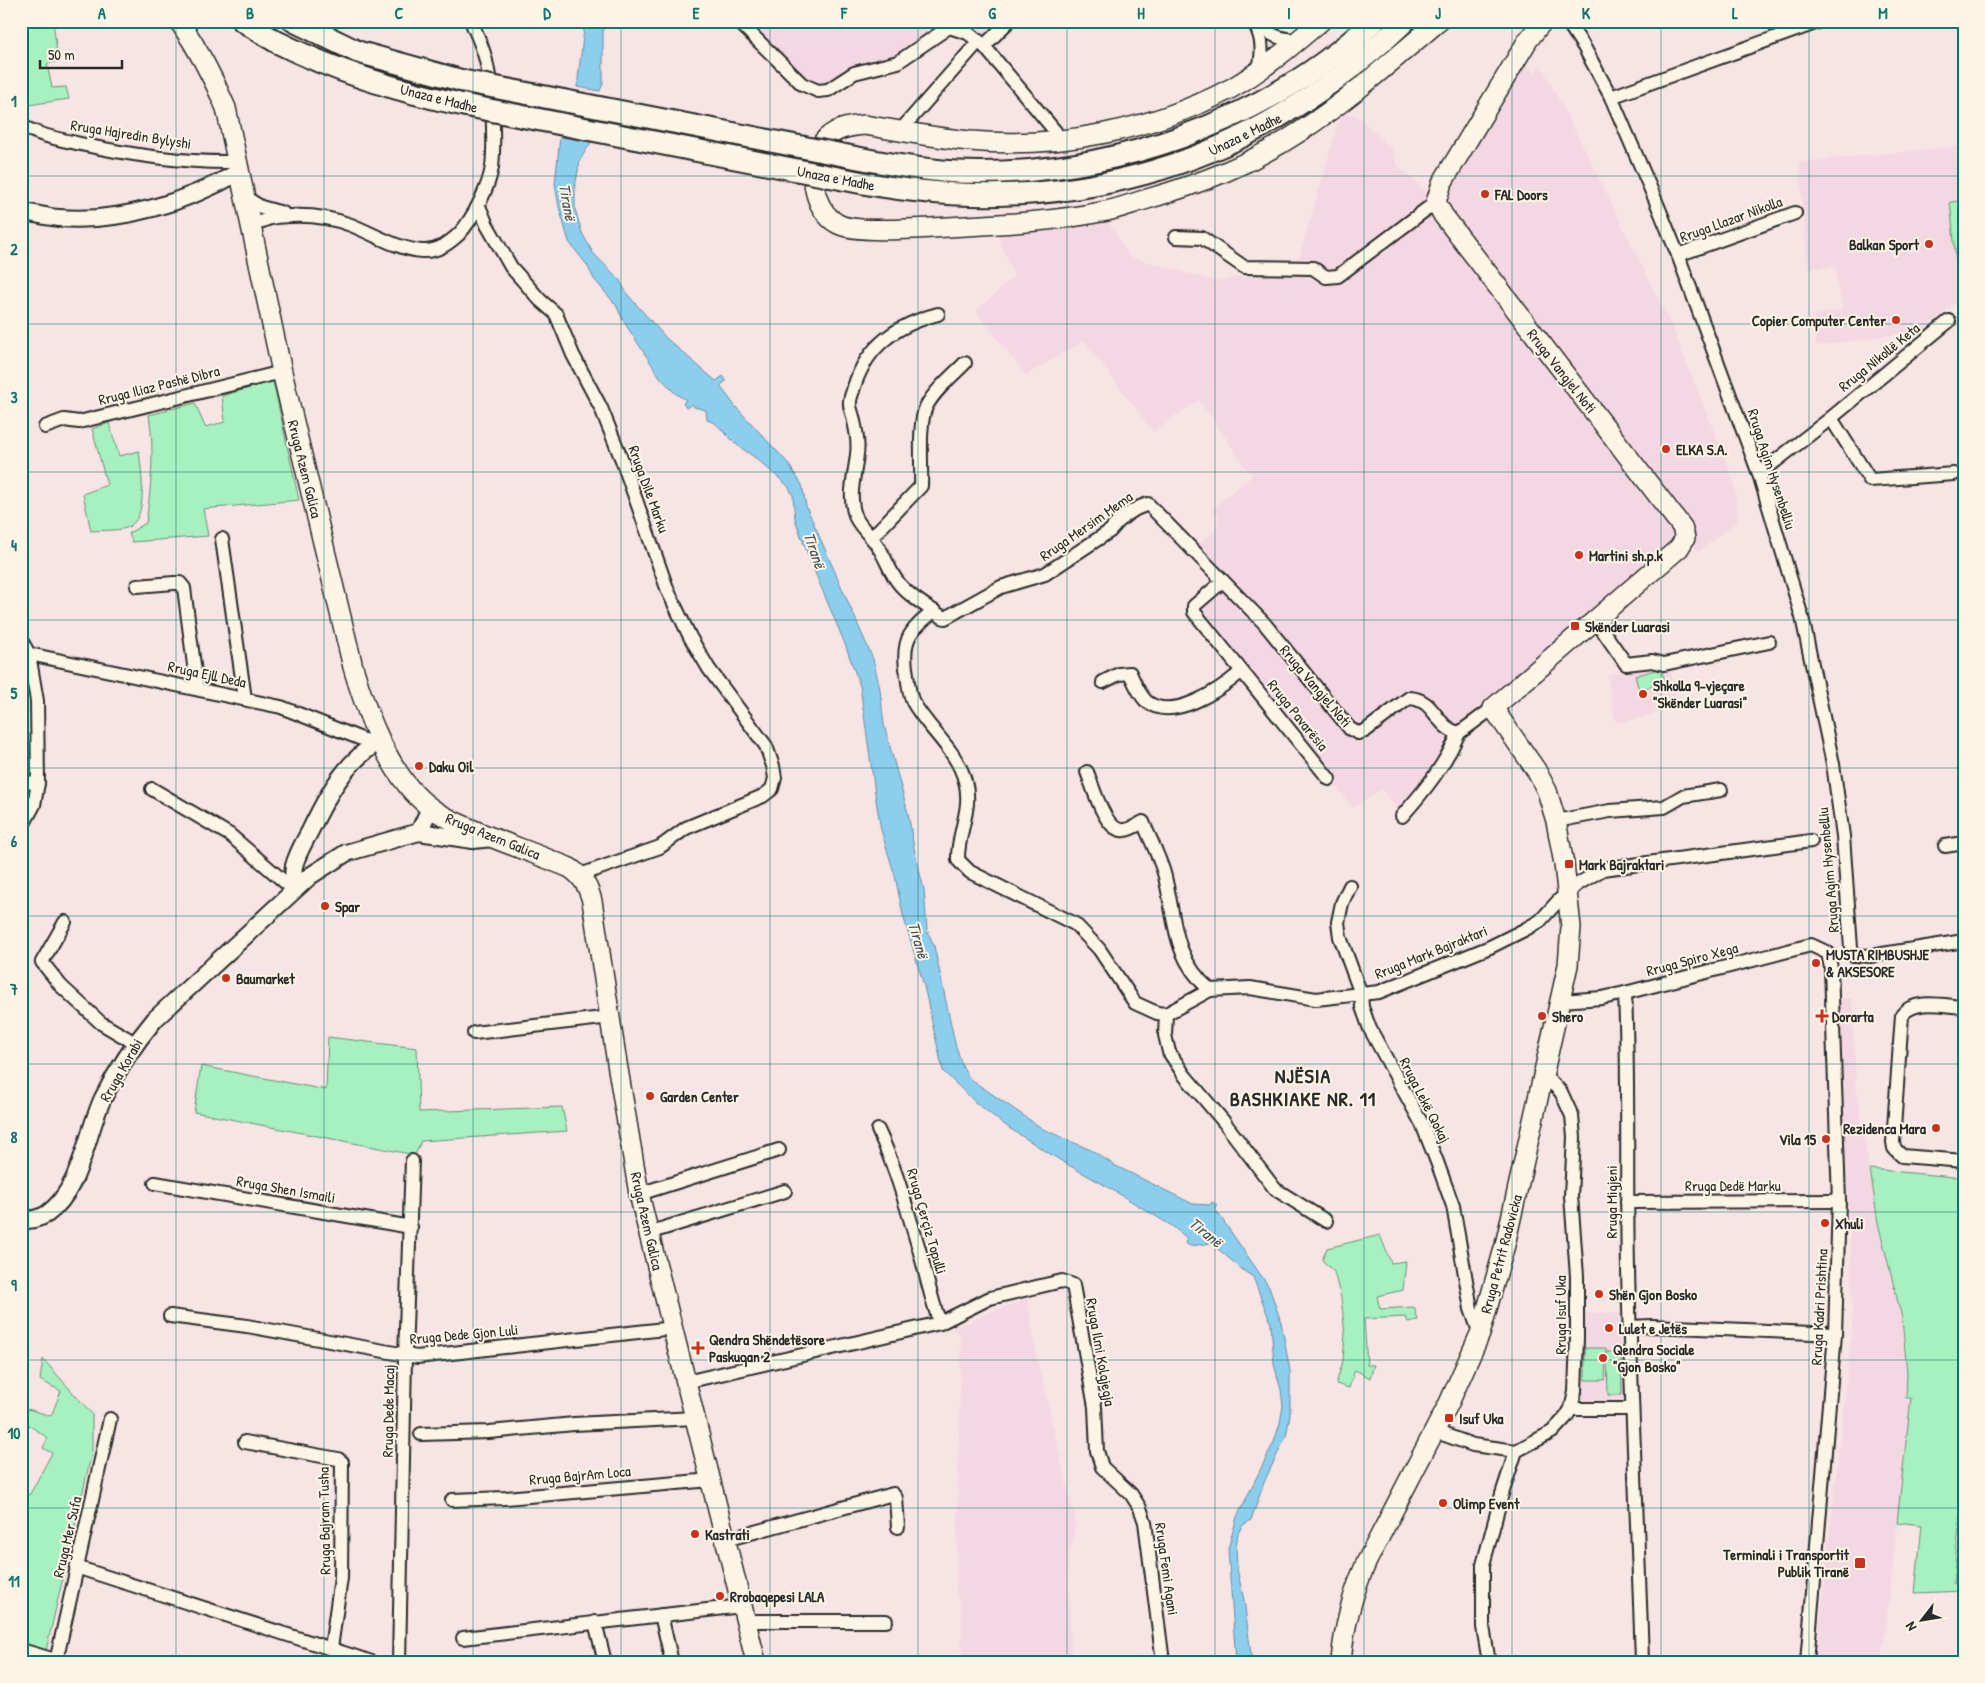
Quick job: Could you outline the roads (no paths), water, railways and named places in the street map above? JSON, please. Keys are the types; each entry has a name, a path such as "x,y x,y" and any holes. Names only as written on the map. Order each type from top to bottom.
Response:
{"highway":[{"name":"Unaza e Madhe","path":"243,21 278,43 341,69 427,97 880,186 941,194 995,196 1074,189 1111,182 1150,172 1219,148 1271,123 1339,77 1405,21"},
{"name":"Unaza e Madhe","path":"294,21 358,52 463,81 926,170 977,172 1069,165 1124,153 1184,135 1260,102 1313,70 1374,21"}],"main road":[{"name":"Rruga Azem Galica","path":"179,21 214,78 226,108 282,372 353,667 377,742 407,783 430,808 446,818 570,868 580,875 588,886 639,1194 756,1662"},
{"path":"1320,21 1299,40 1231,88 1187,109 1130,128 1060,141 1011,143 971,141 865,125 850,126 836,130 823,141 815,156 813,185 825,213 836,223 848,228 888,230 1015,223 1102,212 1202,183 1262,154 1336,106 1439,21"},
{"path":"1436,202 1442,182 1528,40 1543,21"},
{"name":"Rruga Vangjel Noti","path":"1436,202 1443,216 1682,527 1685,538 1679,548 1493,708"},
{"name":"Rruga Petrit Radovicka","path":"1341,1662 1348,1614 1355,1587 1449,1403 1480,1334 1505,1245 1568,965 1571,927 1564,864 1556,821 1547,791 1536,770 1493,708"}],"street":[{"path":"245,197 261,207 275,212 328,218 349,224 403,248 423,251 437,249 450,242 466,227 478,206 492,167 490,94 485,57 471,21"},
{"path":"738,21 802,84 818,91 828,90 854,73 898,62 949,27 968,33 982,44 1055,131 1060,141"},
{"path":"900,131 982,44 1009,21"},
{"path":"1253,21 1275,37 1283,40 1299,40"},
{"path":"1253,21 1262,40 1259,69"},
{"name":"Rruga Agim Hysenbelliu","path":"1567,21 1584,47 1611,97 1678,255 1759,474 1802,617 1833,764 1843,836 1853,955 1870,956 1964,941"},
{"path":"1611,97 1821,21"},
{"name":"Rruga Hajredin Bylyshi","path":"21,125 62,140 107,150 213,162 238,167"},
{"path":"21,212 59,218 89,218 130,213 171,203 216,185 238,167"},
{"path":"1176,238 1202,238 1244,267 1313,268 1326,277 1338,276 1436,202"},
{"name":"Rruga Dile Marku","path":"478,206 511,267 556,314 573,355 605,417 668,591 690,637 709,669 766,746 775,778 772,789 763,796 686,828 660,846 580,875"},
{"name":"Rruga Llazar Nikolla","path":"1678,255 1795,214"},
{"path":"252,230 288,216 306,216"},
{"path":"938,314 918,320 895,331 874,349 859,372 850,403 858,454 851,495 856,517 862,528 872,537 884,554 897,580 905,589 934,611 912,629 908,638 905,660 910,694 914,703 940,736 959,767 967,788 966,817 958,847 958,860 970,872 1075,924 1100,949 1135,1003 1157,1013 1166,1014 1165,1034 1169,1052 1185,1076 1224,1122 1275,1189 1326,1221"},
{"name":"Rruga Nikollë Keta","path":"1759,474 1831,418 1949,321"},
{"path":"872,537 921,486 922,418 926,406 944,384 965,364"},
{"name":"Rruga Iliaz Pashë Dibra","path":"45,427 64,420 79,422 282,372"},
{"path":"1831,418 1870,480 1954,474"},
{"name":"Rruga Vangjel Noti","path":"1148,504 1264,623 1350,729 1358,733 1365,731 1409,698 1426,702 1450,731 1459,733 1493,708"},
{"name":"Rruga Mersim Mema","path":"934,611 945,618 976,599 1001,587 1045,574 1110,531 1118,521 1135,508 1148,504"},
{"path":"222,539 245,698"},
{"name":"Rruga Pavarësia","path":"1223,581 1194,606 1194,612 1329,779"},
{"path":"137,586 180,583 184,588 197,688"},
{"path":"1596,621 1626,664 1630,665 1652,661 1664,664 1769,642"},
{"path":"21,640 29,654 37,701 38,783 34,805 21,829"},
{"name":"Rruga Ejll Deda","path":"29,654 281,706 377,742"},
{"path":"1103,682 1119,674 1130,673 1144,699 1151,704 1175,707 1211,695 1241,672"},
{"path":"1402,816 1428,787 1448,757 1459,733"},
{"path":"294,890 293,876 296,859 328,795 338,779 352,763 377,742"},
{"path":"1087,772 1105,817 1115,828 1124,831 1143,822 1163,871 1176,937 1196,978 1210,990"},
{"path":"21,782 38,783"},
{"path":"152,788 230,835 294,890"},
{"path":"1556,821 1610,811 1664,807 1683,796 1721,790"},
{"path":"430,808 419,832 473,840 494,838"},
{"name":"Rruga Korabi","path":"21,1221 38,1218 47,1214 63,1198 72,1182 103,1099 135,1043 155,1019 236,946 294,890 327,864 346,853 419,832"},
{"name":"Rruga Mark Bajraktari","path":"1166,1014 1210,990 1250,988 1316,998 1379,992 1490,947 1540,921 1567,894 1603,868 1811,841"},
{"path":"1944,846 1964,843"},
{"name":"Rruga Lekë Qokaj","path":"1350,886 1342,903 1338,922 1340,937 1361,994 1362,1007 1370,1029 1422,1124 1453,1206 1471,1309 1480,1334"},
{"path":"65,922 42,962 61,986 101,1023 135,1043"},
{"name":"Rruga Spiro Xega","path":"1561,1001 1625,994 1811,945 1828,953"},
{"name":"Rruga Kadri Prishtina","path":"1807,1662 1835,1334 1839,1202 1831,968 1828,953"},
{"name":"Rruga Migjeni","path":"1625,994 1628,1050 1626,1202 1629,1327 1642,1662"},
{"path":"1964,1007 1917,1004 1908,1008 1902,1015 1893,1142 1894,1148 1902,1156 1964,1161"},
{"path":"474,1033 611,1017"},
{"name":"Rruga Isuf Uka","path":"1516,1451 1552,1432 1566,1418 1571,1409 1575,1392 1577,1276 1571,1196 1573,1123 1572,1116 1561,1092 1543,1074"},
{"name":"Rruga Çerçiz Topulli","path":"878,1130 893,1162 940,1323"},
{"path":"639,1194 780,1150"},
{"name":"Rruga Dede Macaj","path":"399,1662 405,1356 412,1161"},
{"name":"Rruga Shen Ismaili","path":"155,1182 411,1227"},
{"path":"648,1233 785,1191"},
{"name":"Rruga Dedë Marku","path":"1626,1202 1839,1202"},
{"name":"Rruga Ilmi Kolgjegja","path":"686,1382 940,1323 990,1298 1062,1281 1073,1285 1095,1406 1097,1451 1102,1467"},
{"name":"Rruga Dede Gjon Luli","path":"170,1316 247,1326 417,1357 673,1328"},
{"path":"1629,1327 1652,1326 1835,1334"},
{"path":"1571,1409 1632,1409"},
{"path":"421,1434 489,1432 574,1424 695,1418"},
{"name":"Rruga Mer Sufa","path":"55,1662 110,1419"},
{"path":"1434,1431 1473,1446 1516,1451 1483,1564 1483,1627 1489,1662"},
{"name":"Rruga Bajram Tusha","path":"244,1442 338,1459 342,1462 341,1578 331,1648"},
{"name":"Rruga Femi Agani","path":"1102,1467 1131,1494 1140,1508 1145,1522 1162,1662"},
{"name":"Rruga BajrAm Loca","path":"452,1500 506,1498 711,1480"},
{"path":"726,1540 893,1494 896,1498 898,1527"},
{"path":"76,1568 372,1662"},
{"path":"463,1638 661,1615 744,1613 886,1621"},
{"path":"661,1615 672,1662"},
{"path":"595,1622 605,1662"},
{"path":"21,1652 55,1662"}],"water":[{"path":"585,21 603,21 603,83 600,91 577,87"},
{"name":"Tiranë","path":"560,137 591,142 580,160 575,187 575,209 582,233 593,253 619,279 627,294 667,339 716,381 723,376 726,381 720,386 735,406 787,462 802,485 806,506 873,659 880,689 884,725 908,813 924,890 927,930 934,946 955,1043 963,1068 970,1079 1043,1129 1093,1151 1114,1165 1193,1204 1210,1205 1212,1202 1217,1205 1215,1209 1269,1287 1281,1322 1290,1371 1290,1415 1286,1436 1265,1480 1251,1520 1243,1525 1238,1533 1236,1546 1237,1569 1244,1600 1252,1662 1236,1662 1228,1549 1237,1517 1274,1442 1283,1406 1274,1364 1271,1324 1253,1277 1211,1243 1190,1246 1185,1243 1187,1238 1172,1226 1009,1128 975,1102 943,1071 924,986 881,830 860,686 795,519 793,495 788,486 757,459 737,445 715,423 707,420 706,410 694,407 692,404 686,408 683,403 686,400 675,393 660,377 624,322 616,305 594,279 587,265 569,242 559,207 555,184"}],"place":[{"name":"FAL Doors","path":"1485,194"},
{"name":"Balkan Sport","path":"1929,244"},
{"name":"Copier Computer Center","path":"1896,320"},
{"name":"ELKA S.A.","path":"1666,449"},
{"name":"Martini sh.p.k","path":"1579,555"},
{"name":"Skënder Luarasi","path":"1575,626"},
{"name":"Shkolla 9-vjeçare \"Skënder Luarasi\"","path":"1643,694"},
{"name":"Daku Oil","path":"419,766"},
{"name":"Mark Bajraktari","path":"1569,864"},
{"name":"Spar","path":"325,906"},
{"name":"MUSTA RIMBUSHJE & AKSESORE","path":"1816,963"},
{"name":"Baumarket","path":"226,978"},
{"name":"Shero","path":"1542,1016"},
{"name":"Dorarta","path":"1822,1016"},
{"name":"Garden Center","path":"650,1096"},
{"name":"Rezidenca Mara","path":"1936,1128"},
{"name":"Vila 15","path":"1826,1139"},
{"name":"Xhuli","path":"1825,1223"},
{"name":"Shën Gjon Bosko","path":"1599,1294"},
{"name":"Lulet e Jetës","path":"1609,1328"},
{"name":"Qendra Shëndetësore Paskuqan 2","path":"698,1348"},
{"name":"Qendra Sociale \"Gjon Bosko\"","path":"1603,1358"},
{"name":"Isuf Uka","path":"1449,1418"},
{"name":"Olimp Event","path":"1443,1503"},
{"name":"Kastrati","path":"695,1534"},
{"name":"Terminali i Transportit Publik Tiranë","path":"1860,1563"},
{"name":"Rrobaqepesi LALA","path":"720,1596"}],"district":[{"name":"NJËSIA BASHKIAKE NR. 11","path":"1303,1086"}]}
